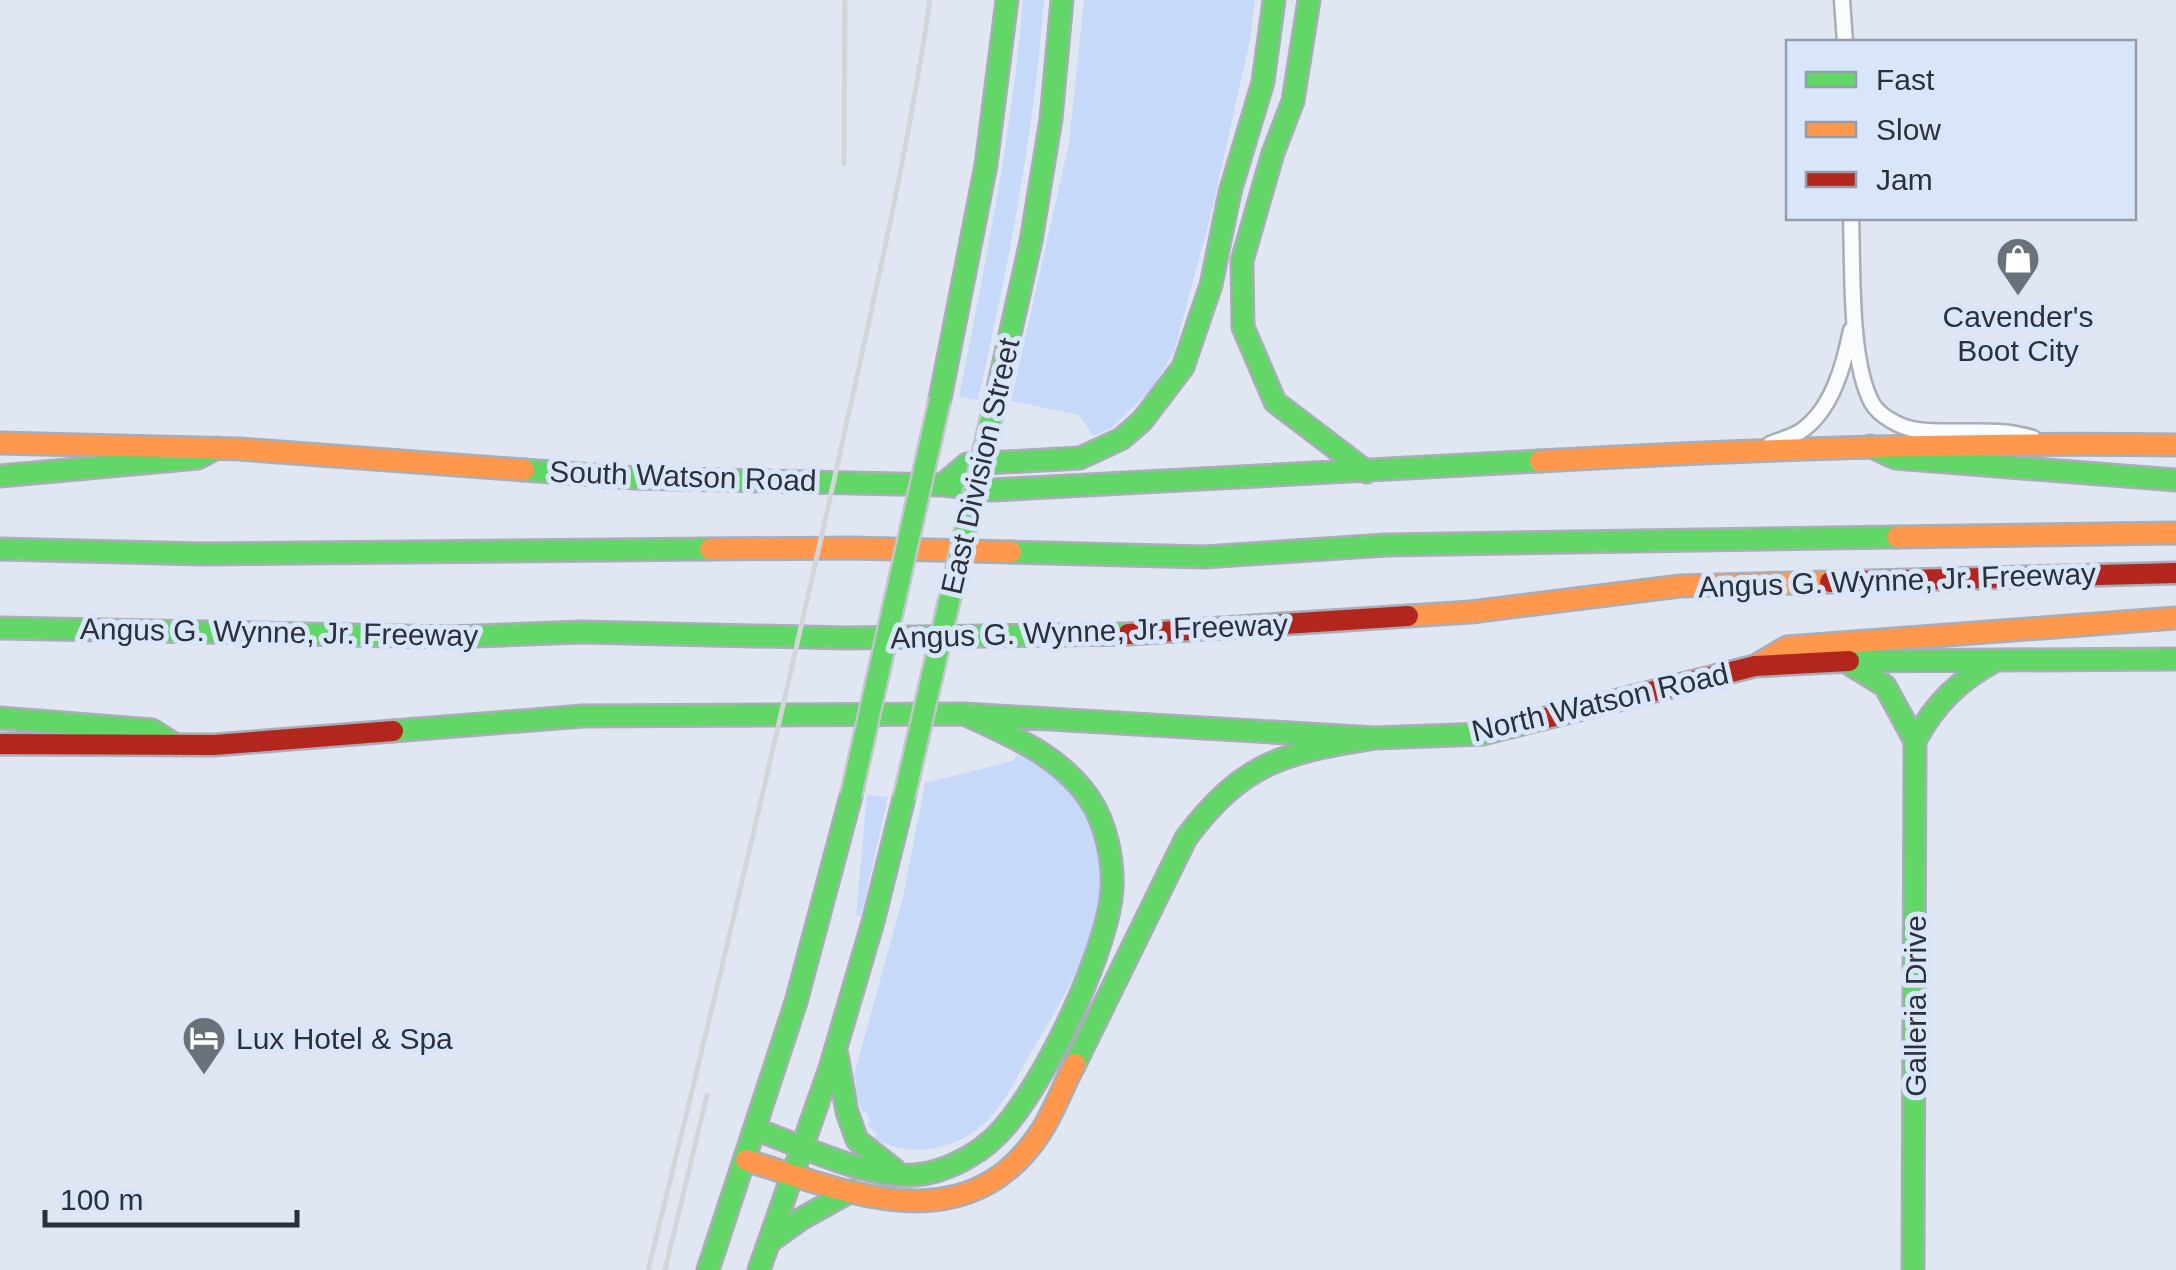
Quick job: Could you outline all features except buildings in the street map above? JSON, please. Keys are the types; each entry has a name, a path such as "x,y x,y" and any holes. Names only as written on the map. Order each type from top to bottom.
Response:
{"main road":[{"name":"East Division Street","path":"708,1270 796,1002 851,796 940,398 981,193 1007,0"},
{"name":"East Division Street","path":"759,1270 805,1146 836,1046 904,798 1030,241 1051,119 1062,0"},
{"path":"942,484 967,464 1080,458 1122,439 1142,421 1184,367 1211,285 1230,192 1263,82 1274,0"},
{"path":"1309,0 1293,101 1242,261 1243,327 1275,402 1367,472 1760,448 2176,446"},
{"name":"South Watson Road","path":"0,443 217,448 635,478 1011,489 1367,472"},
{"path":"1870,446 1895,458 2176,480"},
{"path":"0,476 198,458 217,448"},
{"name":"Angus G. Wynne, Jr. Freeway","path":"0,549 202,554 852,548 1204,557 1386,546 2176,533"},
{"name":"Angus G. Wynne, Jr. Freeway","path":"0,628 450,637 582,632 846,638 1160,634 1472,612 1680,586 2176,573"},
{"path":"1755,666 1787,647 2176,618"},
{"name":"North Watson Road","path":"964,714 1375,738 1484,734 1755,666 1840,661 2176,659"},
{"path":"1914,741 1930,710 1950,688 1996,660"},
{"path":"1840,661 1871,672 1884,682 1914,741"},
{"path":"0,744 214,745 583,716 964,714 1037,748 1096,808 1110,857 1111,898 1100,946 1044,1064 1006,1124 985,1145 951,1164 911,1176 862,1166 755,1129"},
{"path":"0,718 152,730 176,745"},
{"path":"746,1160 851,1192 906,1204 937,1202 976,1191 1010,1168 1048,1119 1164,880 1202,814 1240,777 1272,759 1375,738"},
{"name":"Galleria Drive","path":"1913,1270 1914,741"},
{"path":"836,1046 856,1140 900,1174"},
{"path":"768,1244 794,1219 851,1192"}],"street":[{"path":"1842,0 1845,40"},
{"path":"1851,220 1854,315 1861,368 1873,405 1893,422 1915,430 2010,430 2052,444"},
{"path":"1760,448 1801,431 1824,407 1845,360 1854,315"}],"shaded area":[{"path":"1023,0 1044,0 1040,51 1018,201 978,400 959,397 1005,150"},
{"path":"1084,0 1255,0 1250,40 1211,214 1174,352 1150,391 1111,428 1093,436 1079,415 1011,401 1069,143"},
{"path":"1020,751 1062,783 1088,817 1100,854 1101,891 1093,930 1056,1009 989,1118 969,1135 946,1145 922,1150 898,1148 874,1139 877,1134 867,1124 867,1113 862,1112 858,1098 853,1098 857,1081 853,1079 903,897 925,783 1013,761"},
{"path":"867,795 888,797 861,916 856,915"}],"railway":[{"path":"844,164 845,0"},
{"path":"648,1270 827,512 896,193 930,0"},
{"path":"665,1270 707,1095"}],"traffic: fast":[{"path":"940,399 986,165 1007,0"},
{"path":"996,397 1031,241 1051,119 1062,0"},
{"path":"942,485 967,464 1080,458 1121,439 1142,421 1183,367 1211,285 1230,192 1263,82 1274,0"},
{"path":"1309,0 1293,101 1273,153 1242,261 1243,327 1275,402 1367,472"},
{"path":"904,798 996,397"},
{"path":"851,796 940,399"},
{"path":"1870,446 1895,458 2176,480"},
{"path":"0,476 198,458 217,448"},
{"path":"524,470 635,478 942,485 992,490 1540,461"},
{"path":"1011,552 1204,557 1386,545 1897,537"},
{"path":"0,549 202,554 710,549"},
{"path":"0,628 450,637 582,632 846,638 1128,634"},
{"path":"1849,661 2176,659"},
{"path":"1915,741 1949,694 1996,660"},
{"path":"1851,665 1885,686 1915,741 1913,1270"},
{"path":"393,731 583,716 964,714 1375,738 1483,734 1542,719"},
{"path":"755,1129 876,1172 915,1175 937,1171 969,1157 996,1136 1032,1089 1067,1025 1096,956 1111,899 1108,842 1085,792 1056,763 964,714"},
{"path":"0,718 152,730 176,745"},
{"path":"1075,1064 1186,838 1207,812 1247,776 1268,765 1315,749 1375,738"},
{"path":"708,1270 796,1002 851,796"},
{"path":"759,1270 830,1068 904,798"},
{"path":"837,1055 847,1112 857,1140 895,1170"},
{"path":"773,1239 851,1191"}],"traffic: slow":[{"path":"0,443 239,449 524,470"},
{"path":"1540,461 1858,447 2176,445"},
{"path":"1897,537 2176,533"},
{"path":"710,549 1011,552"},
{"path":"1408,616 1680,586 1830,582"},
{"path":"1755,666 1787,647 2176,618"},
{"path":"746,1160 824,1185 903,1200 941,1199 977,1189 1010,1168 1040,1133 1075,1064"}],"traffic: jam":[{"path":"1830,582 2176,573"},
{"path":"1128,634 1408,616"},
{"path":"1542,719 1755,666 1849,661"},
{"path":"0,744 214,745 393,731"}],"place":[{"name":"Cavender's Boot City","path":"2018,297"},
{"name":"Lux Hotel & Spa","path":"204,1076"}]}
